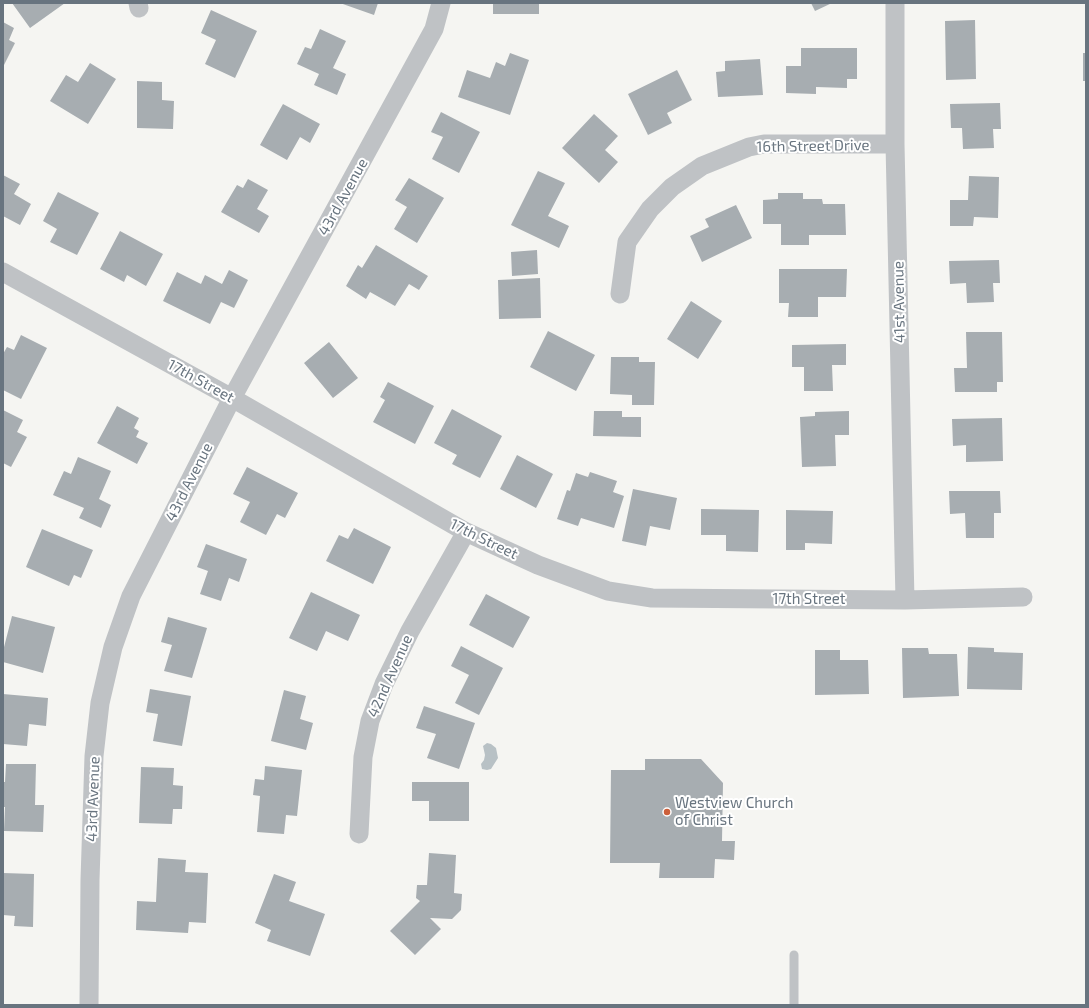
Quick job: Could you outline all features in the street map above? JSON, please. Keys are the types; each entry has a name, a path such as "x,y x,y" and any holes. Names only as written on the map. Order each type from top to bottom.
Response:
{"street":[{"name":"43rd Avenue","path":"89,1005 90,880 94,756 100,703 113,647 131,596 232,398 434,29 441,3"},
{"name":"41st Avenue","path":"895,3 895,144 905,600"},
{"name":"16th Street Drive","path":"620,294 627,242 650,209 672,187 702,166 749,147 764,144 895,144"},
{"name":"17th Street","path":"3,272 232,398 466,532 538,565 608,591 652,598 905,600 1023,597"},
{"name":"42nd Avenue","path":"359,834 362,757 370,721 384,684 410,631 466,532"}],"lane":[{"path":"794,955 794,1005"}],"shaded area":[{"path":"487,743 496,748 498,758 491,769 487,770 482,769 481,764 485,755 483,746"}],"building":[{"path":"12,3 65,3 30,28"},
{"path":"340,3 378,3 374,15"},
{"path":"493,3 539,3 539,14 493,14"},
{"path":"811,3 832,3 815,11"},
{"path":"211,10 257,31 235,78 205,64 216,40 201,33"},
{"path":"975,20 976,79 946,80 945,21"},
{"path":"3,22 14,28 9,40 15,43 4,65 3,64"},
{"path":"320,29 346,41 333,68 346,74 337,95 314,85 319,74 297,64 305,47 311,49"},
{"path":"801,48 857,48 857,79 847,79 847,88 816,87 816,94 786,93 786,66 801,66"},
{"path":"510,53 529,60 510,115 458,97 467,70 490,78 496,62 505,66"},
{"path":"1083,53 1086,53 1086,81 1083,81"},
{"path":"760,59 763,95 718,97 716,72 725,71 725,61"},
{"path":"90,63 116,79 88,124 50,101 66,75 78,82"},
{"path":"677,70 692,100 667,113 672,123 648,135 628,94"},
{"path":"137,81 162,82 162,100 174,101 173,129 137,128"},
{"path":"1000,103 1001,129 993,129 994,148 963,149 962,128 951,128 950,104"},
{"path":"283,104 320,124 310,143 300,137 287,160 260,145"},
{"path":"441,112 480,132 459,173 432,159 443,137 431,132"},
{"path":"594,114 618,136 605,150 618,162 599,183 562,148"},
{"path":"538,171 565,183 548,216 569,226 559,248 511,225"},
{"path":"3,175 20,184 14,194 31,204 20,225 3,216"},
{"path":"969,176 999,177 998,218 974,217 973,226 950,226 950,200 968,200"},
{"path":"409,178 444,198 417,243 394,229 407,207 395,200"},
{"path":"248,179 268,190 257,209 269,216 259,233 221,212 237,185 243,188"},
{"path":"58,192 99,213 77,255 50,242 57,229 43,221"},
{"path":"778,193 803,193 803,199 822,199 823,204 845,204 846,235 809,235 809,245 781,245 781,224 763,224 763,200 778,199"},
{"path":"736,205 752,238 702,262 690,236 709,227 705,219"},
{"path":"120,231 163,254 146,286 127,275 124,282 100,269"},
{"path":"376,245 428,276 419,290 409,284 395,306 370,292 366,299 346,286 358,265 362,268"},
{"path":"537,250 538,274 512,276 511,252"},
{"path":"999,260 1000,283 993,283 994,302 967,303 966,283 950,284 949,261"},
{"path":"779,269 847,269 846,297 818,297 818,317 788,317 789,303 779,303"},
{"path":"229,270 248,280 234,308 221,302 210,324 163,301 177,272 201,284 205,275 222,284"},
{"path":"540,278 541,318 499,319 498,280"},
{"path":"691,301 722,321 698,359 667,339"},
{"path":"548,331 595,355 576,391 530,367"},
{"path":"966,332 1002,332 1003,382 997,382 997,392 955,392 954,368 967,368"},
{"path":"21,335 47,348 21,399 3,390 3,354 7,347 14,350"},
{"path":"329,342 358,378 333,398 304,363"},
{"path":"846,344 846,365 832,365 833,391 804,391 804,367 792,367 792,345"},
{"path":"611,357 639,357 639,362 655,362 654,405 632,405 632,395 610,394"},
{"path":"388,382 434,406 415,444 373,422 385,400 380,397"},
{"path":"117,406 139,418 134,428 139,431 136,437 148,443 137,464 97,443"},
{"path":"452,409 502,436 480,478 452,464 457,455 434,443"},
{"path":"3,410 23,420 17,432 27,437 11,467 3,463"},
{"path":"594,411 622,411 622,417 641,417 641,437 593,436"},
{"path":"849,411 849,435 835,435 836,466 802,467 800,417 815,416 815,412"},
{"path":"1002,418 1003,461 966,462 966,445 953,446 952,419"},
{"path":"517,455 553,474 536,508 500,489"},
{"path":"78,457 111,471 99,499 111,505 101,528 79,518 84,508 53,495 64,471 71,474"},
{"path":"247,467 298,493 285,518 277,514 266,535 240,522 250,502 233,494"},
{"path":"590,472 617,481 613,492 624,496 614,528 581,518 578,526 557,519 567,490 570,491 576,473 588,477"},
{"path":"633,489 677,498 670,530 650,526 646,546 622,541"},
{"path":"949,491 1000,491 1001,513 994,513 994,538 966,538 965,513 950,514"},
{"path":"701,509 759,510 758,552 726,551 726,535 701,535"},
{"path":"786,510 833,511 832,544 805,543 805,550 786,550"},
{"path":"354,528 391,547 373,584 326,561 339,535 348,539"},
{"path":"42,529 93,550 81,578 74,575 69,586 26,567"},
{"path":"206,544 247,559 239,582 229,578 221,601 200,594 208,571 197,567"},
{"path":"311,592 360,615 348,641 326,631 317,651 289,638"},
{"path":"486,594 530,617 513,648 469,625"},
{"path":"12,616 55,627 43,673 3,662 3,651"},
{"path":"168,617 207,628 192,678 164,671 172,645 161,642"},
{"path":"461,646 503,668 479,715 455,703 469,675 451,666"},
{"path":"968,647 994,648 994,652 1023,653 1022,690 967,689"},
{"path":"902,648 928,648 929,654 957,654 959,696 903,698"},
{"path":"815,650 840,650 840,660 868,660 869,694 815,695"},
{"path":"150,689 191,696 182,746 153,741 158,714 146,712"},
{"path":"284,690 306,696 300,719 313,723 306,750 271,741"},
{"path":"3,694 48,698 46,726 29,724 27,746 3,744"},
{"path":"424,706 475,723 459,769 427,758 436,734 416,728"},
{"name":"Westview Church of Christ","path":"645,759 701,759 723,783 722,841 735,841 734,860 715,859 714,878 659,878 660,863 610,863 611,770 645,770"},
{"path":"6,764 36,764 35,805 44,805 43,832 4,831 5,807 3,807 3,782 5,782"},
{"path":"265,766 302,770 297,816 286,815 284,834 257,832 260,796 253,795 255,779 264,780"},
{"path":"141,767 174,768 173,785 183,786 182,809 173,809 172,824 139,823"},
{"path":"412,782 469,782 469,821 429,821 429,801 412,801"},
{"path":"429,853 456,855 454,893 462,894 461,910 452,919 430,918 441,929 415,955 390,931 420,901 416,898 417,885 427,885"},
{"path":"158,858 186,860 185,872 208,873 206,923 189,922 188,933 136,930 137,901 156,902"},
{"path":"3,873 34,874 33,927 14,926 15,916 3,915"},
{"path":"274,874 296,882 289,901 325,914 310,956 267,941 271,930 255,923"}],"place":[{"name":"Westview Church of Christ","path":"667,812"}]}
